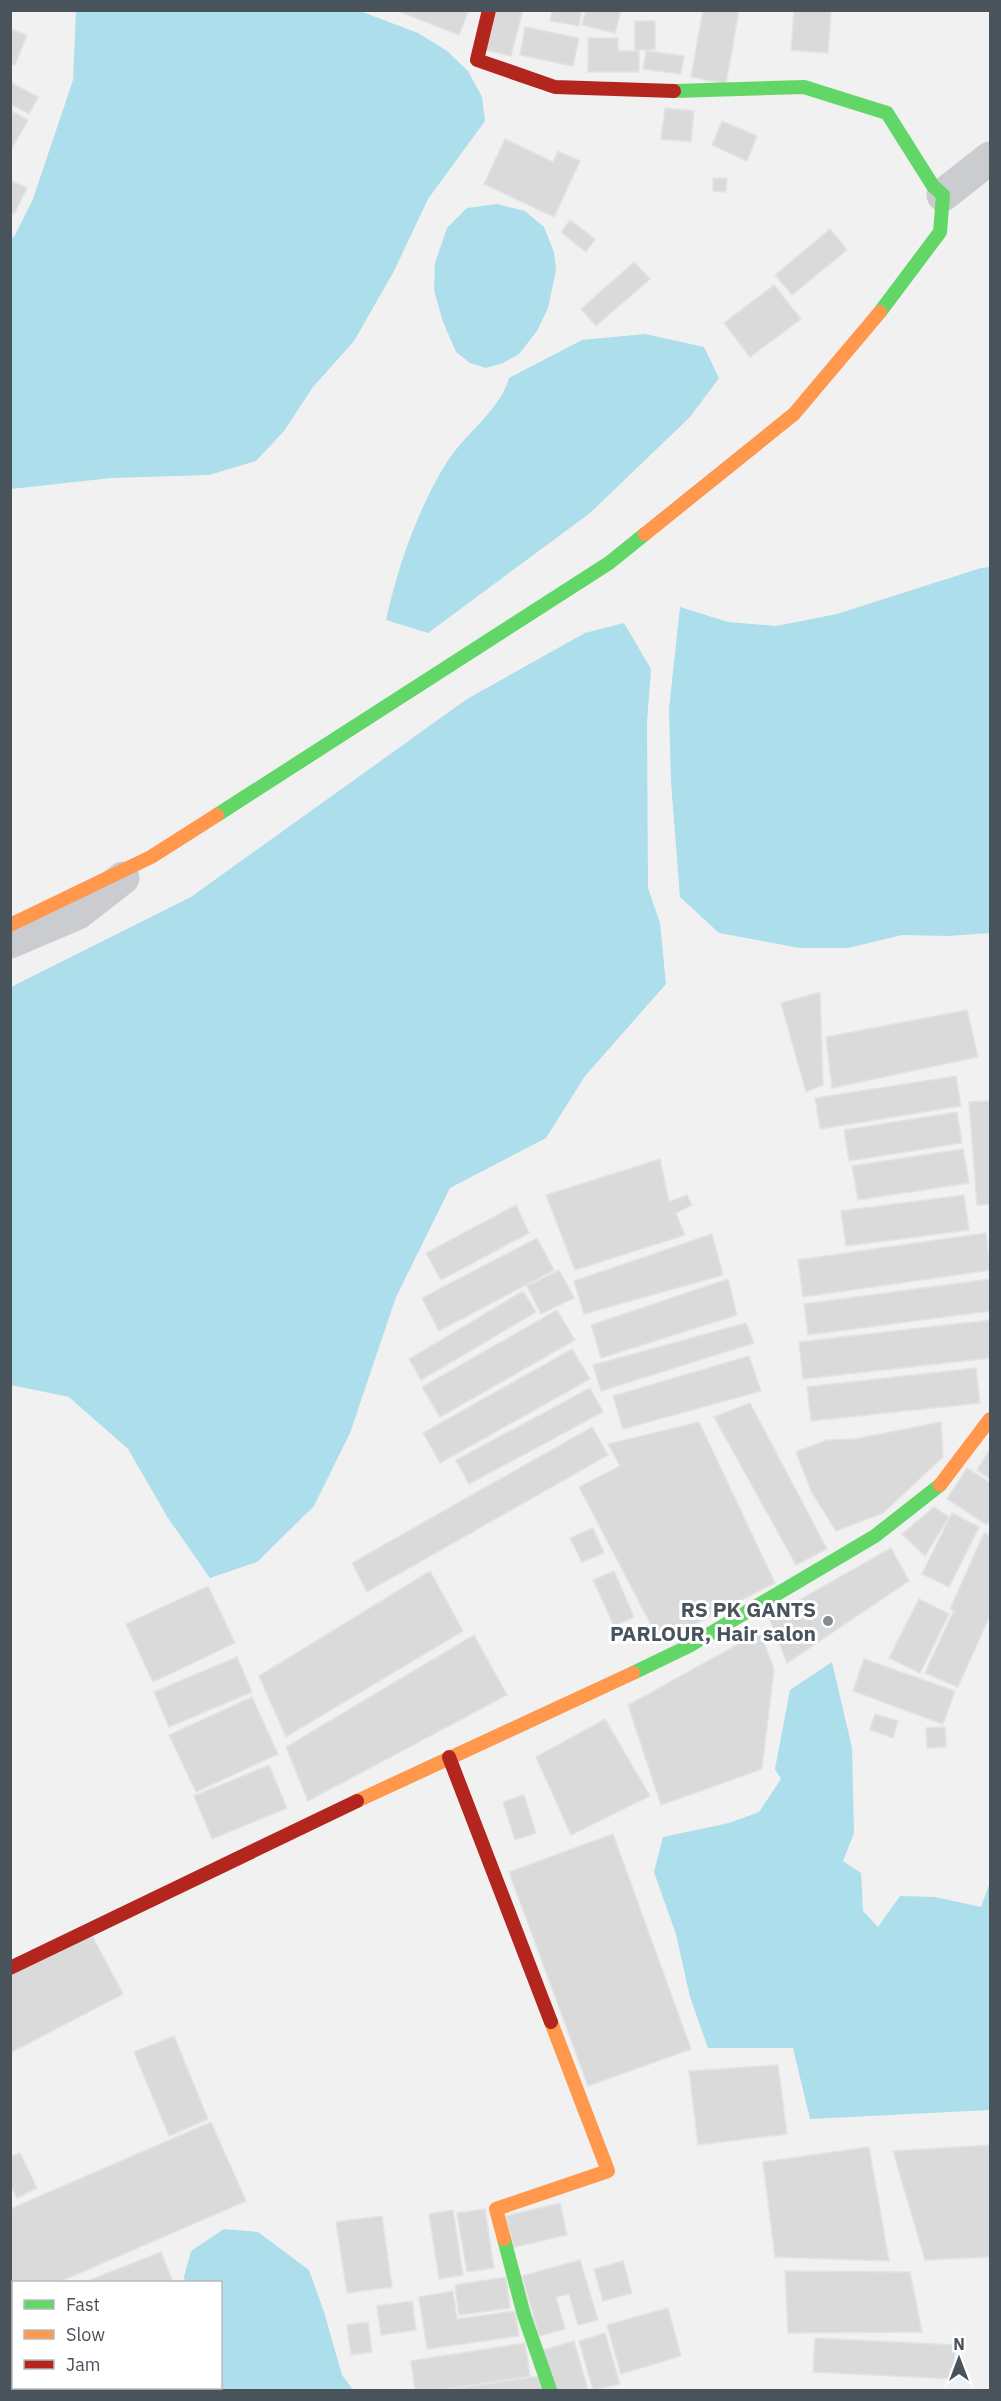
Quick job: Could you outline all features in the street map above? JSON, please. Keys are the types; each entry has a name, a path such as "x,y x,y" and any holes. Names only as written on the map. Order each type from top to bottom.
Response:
{"street":[{"path":"489,10 477,60 555,87 665,91 804,87 887,113 933,186 943,195"},
{"path":"10,942 78,913 151,857 609,563 794,414 887,303 940,232 943,195 990,158"},
{"path":"10,925 151,857"},
{"path":"10,1968 449,1756 528,1722 689,1646 875,1536 939,1486 990,1419"},
{"path":"449,1756 608,2171 496,2209 524,2315 550,2391"}],"water":[{"path":"76,11 360,11 418,33 447,51 468,71 482,97 485,121 428,199 394,271 354,341 313,387 284,431 256,461 209,475 111,478 11,489 10,237 14,237 33,199 73,80"},
{"path":"497,204 525,211 544,227 554,252 556,270 548,308 537,331 519,354 503,363 486,368 470,363 456,352 443,322 434,290 435,263 447,228 467,208"},
{"path":"645,334 704,347 719,378 690,417 590,513 428,633 386,620 403,559 436,480 454,451 498,401 509,378 582,340"},
{"path":"990,567 990,933 948,936 902,935 848,948 800,948 719,933 680,897 671,782 669,709 680,607 728,622 776,626 837,614"},
{"path":"624,623 651,669 647,722 648,888 660,923 666,984 585,1076 546,1138 450,1188 396,1297 350,1433 314,1506 257,1562 210,1578 168,1518 128,1449 69,1397 11,1385 11,987 191,897 467,699 585,633"},
{"path":"832,1662 852,1748 854,1833 843,1861 861,1873 863,1911 878,1927 900,1896 935,1897 981,1907 990,1882 990,2110 810,2119 793,2048 708,2048 690,1997 676,1934 654,1872 663,1837 729,1823 759,1812 781,1779 775,1769 790,1690"},
{"path":"224,2229 258,2232 309,2270 342,2375 353,2390 140,2390 222,2389 222,2281 185,2281 191,2251"}],"building":[{"path":"395,10 469,10 459,35"},
{"path":"491,10 523,10 511,56 481,49"},
{"path":"552,10 582,10 579,26 550,21"},
{"path":"586,10 621,10 615,33 582,25"},
{"path":"703,10 739,10 726,84 691,77"},
{"path":"794,10 831,10 828,53 791,50"},
{"path":"635,21 655,21 655,50 635,50"},
{"path":"525,27 579,38 573,66 520,55"},
{"path":"10,29 27,35 15,65 10,63"},
{"path":"588,38 618,38 618,51 639,51 639,72 588,72"},
{"path":"646,51 684,56 681,74 643,69"},
{"path":"10,82 38,97 29,114 10,104"},
{"path":"665,108 694,111 691,142 661,139"},
{"path":"10,110 28,120 12,148 10,148"},
{"path":"722,121 757,136 747,161 712,145"},
{"path":"505,139 553,162 558,151 580,161 554,217 484,184"},
{"path":"713,178 727,178 726,192 713,191"},
{"path":"10,180 27,188 14,214 10,212"},
{"path":"570,220 595,239 586,252 561,232"},
{"path":"830,229 847,250 792,295 775,275"},
{"path":"634,262 650,279 596,326 581,309"},
{"path":"774,285 801,319 750,357 724,323"},
{"path":"820,992 823,1085 806,1092 781,1003"},
{"path":"967,1010 978,1057 832,1088 826,1037"},
{"path":"956,1076 961,1106 820,1129 815,1098"},
{"path":"990,1101 990,1204 977,1205 969,1102"},
{"path":"957,1112 962,1143 849,1161 844,1130"},
{"path":"963,1149 969,1183 858,1200 852,1166"},
{"path":"660,1159 669,1202 687,1195 692,1205 676,1213 685,1235 575,1270 546,1195"},
{"path":"964,1195 969,1230 846,1246 841,1211"},
{"path":"516,1205 529,1233 441,1280 426,1253"},
{"path":"986,1233 990,1270 803,1297 798,1260"},
{"path":"712,1234 723,1275 584,1314 574,1281"},
{"path":"537,1238 554,1270 439,1331 422,1298"},
{"path":"559,1270 574,1298 541,1314 527,1286"},
{"path":"728,1279 737,1315 601,1358 591,1325"},
{"path":"990,1279 990,1311 808,1335 804,1304"},
{"path":"523,1291 536,1312 421,1380 409,1359"},
{"path":"557,1310 575,1340 440,1417 422,1387"},
{"path":"990,1320 990,1358 803,1379 799,1342"},
{"path":"746,1323 754,1343 601,1391 593,1365"},
{"path":"572,1349 590,1379 440,1463 423,1433"},
{"path":"749,1356 761,1391 623,1429 613,1396"},
{"path":"976,1368 980,1403 811,1421 807,1387"},
{"path":"590,1388 603,1412 469,1484 456,1460"},
{"path":"750,1403 827,1549 796,1565 714,1417"},
{"path":"699,1422 775,1583 660,1642 579,1487 620,1466 608,1444"},
{"path":"941,1422 943,1457 883,1513 836,1531 812,1493 796,1452 827,1440 855,1439"},
{"path":"592,1427 608,1455 367,1592 352,1563"},
{"path":"990,1449 990,1479 977,1470"},
{"path":"967,1468 990,1483 990,1519 987,1525 947,1499"},
{"path":"934,1507 949,1517 925,1556 902,1534"},
{"path":"952,1513 979,1527 949,1587 922,1574"},
{"path":"593,1528 604,1553 582,1562 570,1538"},
{"path":"984,1533 990,1536 990,1615 958,1687 925,1673 954,1610 950,1609"},
{"path":"891,1548 909,1581 787,1663 769,1617"},
{"path":"430,1571 463,1631 286,1737 259,1676"},
{"path":"614,1571 634,1617 614,1626 593,1580"},
{"path":"208,1586 235,1643 153,1682 126,1624"},
{"path":"919,1599 949,1614 920,1673 889,1658"},
{"path":"760,1632 774,1669 762,1769 661,1805 628,1705"},
{"path":"474,1635 507,1695 308,1801 286,1747"},
{"path":"237,1657 252,1692 169,1727 154,1692"},
{"path":"864,1659 955,1691 943,1724 853,1691"},
{"path":"252,1697 278,1754 196,1792 169,1735"},
{"path":"875,1714 898,1721 893,1738 870,1730"},
{"path":"605,1719 650,1796 571,1835 536,1757"},
{"path":"945,1727 946,1747 927,1748 926,1728"},
{"path":"269,1765 287,1808 212,1839 194,1796"},
{"path":"524,1795 536,1833 515,1840 503,1802"},
{"path":"613,1834 691,2049 588,2086 509,1872"},
{"path":"90,1932 123,1994 10,2053 10,1974"},
{"path":"174,2036 208,2119 169,2136 134,2052"},
{"path":"778,2065 787,2134 698,2145 689,2071"},
{"path":"211,2122 246,2201 61,2281 12,2281 12,2302 10,2303 10,2209"},
{"path":"990,2145 990,2257 925,2260 893,2151"},
{"path":"869,2147 889,2261 775,2257 763,2162"},
{"path":"20,2153 37,2188 17,2198 10,2184 10,2157"},
{"path":"560,2203 567,2235 514,2247 506,2216"},
{"path":"485,2209 494,2268 467,2272 457,2213"},
{"path":"453,2210 463,2275 439,2279 429,2214"},
{"path":"382,2216 392,2287 347,2293 336,2222"},
{"path":"161,2252 173,2281 88,2281"},
{"path":"580,2260 598,2320 578,2325 569,2294 556,2297 565,2329 539,2336 522,2276"},
{"path":"623,2261 632,2293 603,2301 594,2269"},
{"path":"785,2271 910,2272 922,2332 788,2333"},
{"path":"506,2277 510,2308 459,2315 455,2285"},
{"path":"453,2291 457,2319 515,2311 519,2336 427,2349 419,2297"},
{"path":"412,2301 416,2330 381,2335 377,2306"},
{"path":"668,2308 681,2356 621,2374 607,2325"},
{"path":"368,2322 372,2352 351,2355 347,2325"},
{"path":"605,2333 620,2384 593,2390 579,2341"},
{"path":"815,2338 955,2345 954,2379 813,2372"},
{"path":"574,2341 588,2390 555,2390 543,2350"},
{"path":"525,2343 530,2376 439,2390 415,2390 411,2361"},
{"path":"541,2376 543,2390 445,2390"}],"traffic: fast":[{"path":"674,91 804,87 887,113 933,186 943,195 940,232 880,312"},
{"path":"217,815 609,563 645,534"},
{"path":"633,1673 689,1646 875,1536 940,1485"},
{"path":"504,2239 524,2315 550,2390"}],"traffic: slow":[{"path":"645,534 794,414 880,312"},
{"path":"10,925 151,857 217,815"},
{"path":"940,1485 990,1419"},
{"path":"357,1801 633,1673"},
{"path":"504,2239 496,2209 608,2171 551,2022"}],"traffic: jam":[{"path":"489,10 477,60 555,87 674,91"},
{"path":"449,1757 551,2022"},
{"path":"10,1968 357,1801"}],"place":[{"name":"RS PK GANTS PARLOUR, Hair salon","path":"828,1621"}]}
